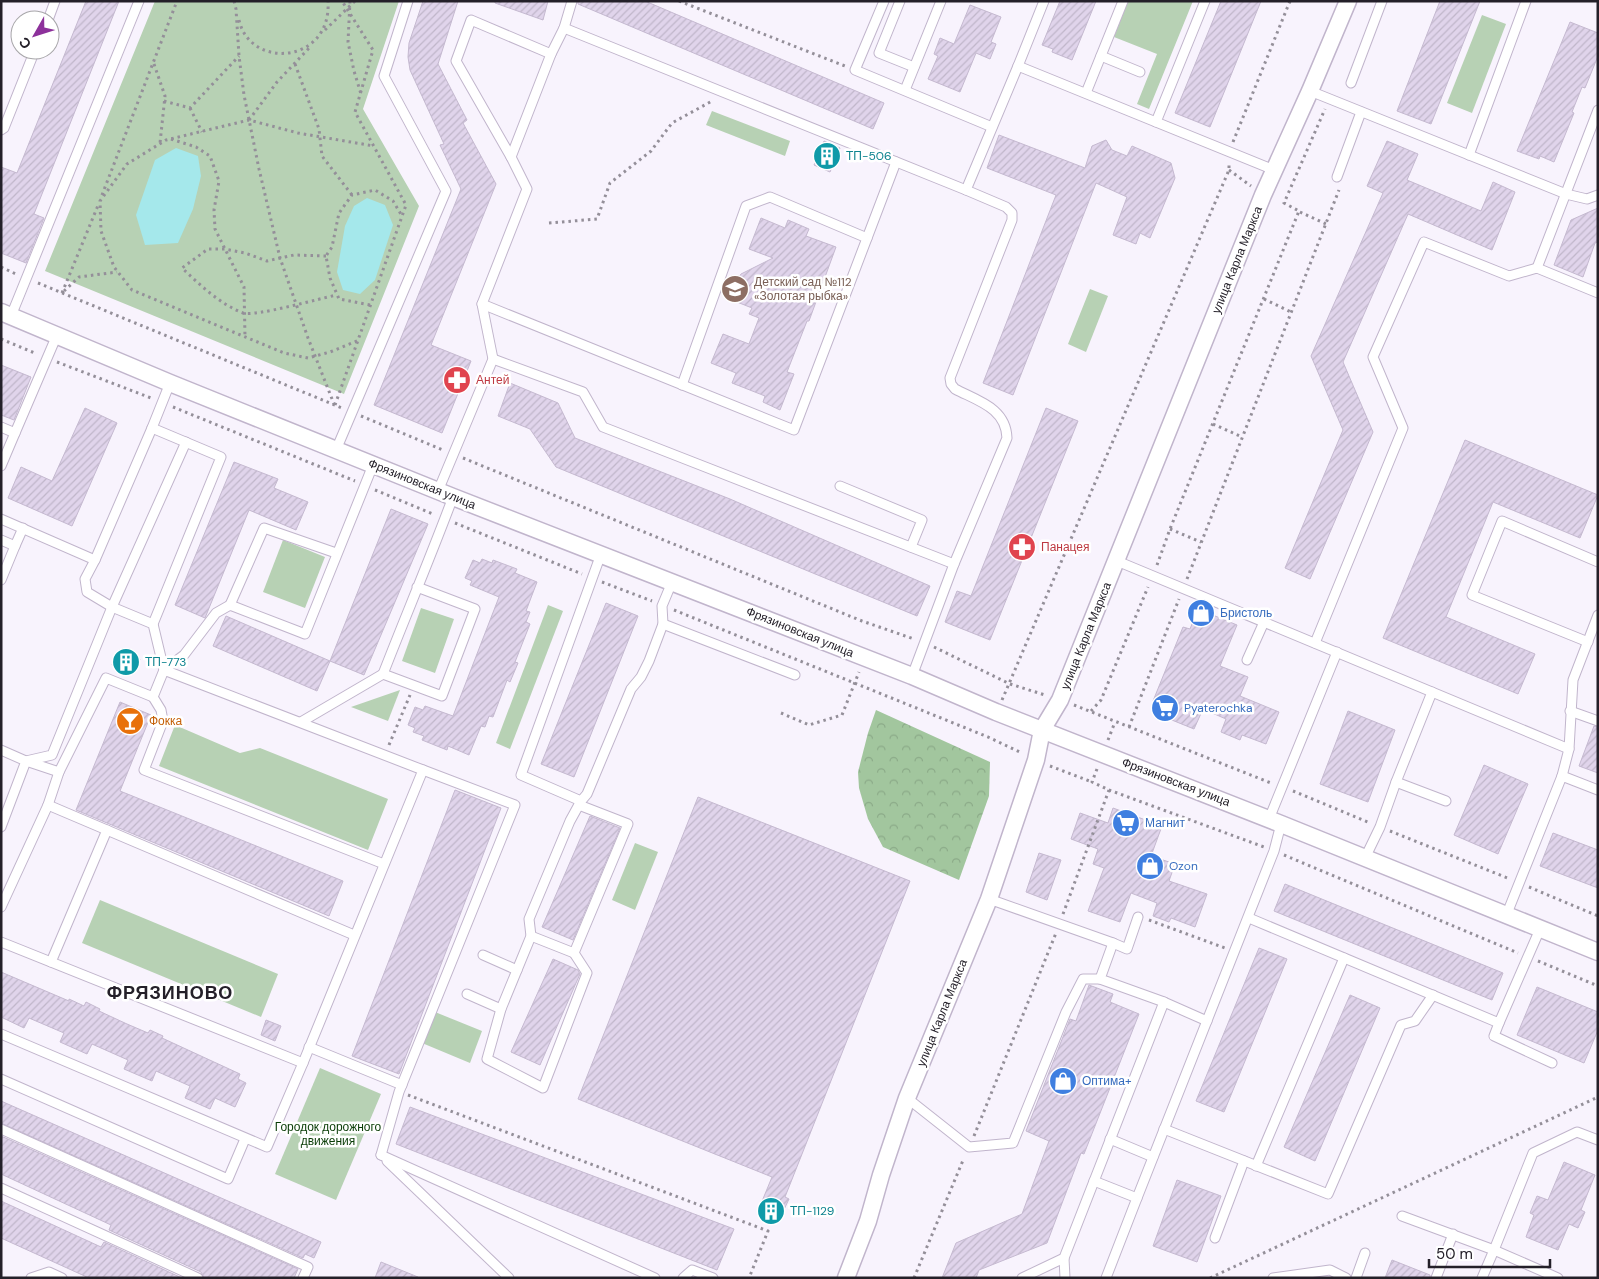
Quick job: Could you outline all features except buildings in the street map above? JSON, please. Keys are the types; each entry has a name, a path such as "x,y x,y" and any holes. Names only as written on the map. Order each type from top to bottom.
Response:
{"street":[{"name":"улица Карла Маркса","path":"846,1278 868,1221 881,1175 907,1098 989,899 1036,760 1042,730 1060,700 1274,170 1348,1"},
{"name":"Фрязиновская улица","path":"6,314 336,450 912,676 996,712 1275,821 1598,952"}],"lane":[{"path":"6,314 26,278 139,1"},
{"path":"336,450 446,191 384,76 408,1"},
{"path":"511,157 551,54 564,28 572,1"},
{"path":"884,1 855,70 992,127"},
{"path":"900,1 879,53 914,67"},
{"path":"905,90 941,1"},
{"path":"966,190 1044,1"},
{"path":"1086,93 1123,1"},
{"path":"1156,122 1205,1"},
{"path":"1351,83 1382,1"},
{"path":"1469,155 1526,1"},
{"path":"301,722 383,674 445,519 446,494 453,454 492,359 482,304 527,189 511,157 456,61 472,20 551,54"},
{"path":"564,28 966,190 1006,207 1012,213 1012,220 950,378 951,384 955,389 992,408 1001,417 1006,427 1007,438 954,564 912,676"},
{"path":"1101,56 1140,72"},
{"path":"1,130 4,128 32,60"},
{"path":"1018,66 1274,170"},
{"path":"1310,91 1566,194 1587,199 1598,195"},
{"path":"1537,268 1598,110"},
{"path":"1337,176 1361,112"},
{"path":"482,304 794,430 896,162"},
{"path":"682,385 746,206 770,196 867,238"},
{"path":"1314,643 1403,428 1373,357 1424,242 1509,276 1537,268 1598,293"},
{"path":"1,466 57,335"},
{"path":"492,359 583,392 603,427 954,564"},
{"path":"153,624 112,607 87,592 85,579 152,428 170,382"},
{"path":"1,427 15,433"},
{"path":"152,428 221,457 153,624 164,670"},
{"path":"26,761 52,755 112,607 186,442"},
{"path":"230,605 305,634 336,553 374,465"},
{"path":"840,486 922,520 911,547"},
{"path":"1,519 95,560"},
{"path":"1588,642 1472,595 1502,521 1598,562"},
{"path":"1,580 23,528"},
{"path":"153,698 164,670 184,655 216,613 230,605 264,528 336,553"},
{"path":"1,540 15,546"},
{"path":"574,953 628,824 521,775 601,554"},
{"path":"1117,561 1569,749"},
{"path":"531,936 574,953 586,972 543,1088 487,1059 501,1009 531,936 529,919 570,821 587,794 631,690 649,661 663,624 662,606 672,582"},
{"path":"383,674 442,696 475,609 417,587"},
{"path":"1506,916 1562,776 1569,749 1573,680 1598,615"},
{"path":"1248,660 1264,622"},
{"path":"663,624 795,675"},
{"path":"1106,1278 1274,851 1275,821 1281,787 1337,652"},
{"path":"164,670 515,805 401,1088 381,1155"},
{"path":"1,907 48,806 59,772 106,678 153,698 161,710 163,721 144,770 384,864"},
{"path":"1365,858 1380,827 1432,692"},
{"path":"1570,711 1598,722"},
{"path":"1,750 59,772"},
{"path":"1,827 26,761"},
{"path":"1,1034 267,1147 423,770"},
{"path":"1562,776 1598,790"},
{"path":"1396,782 1446,801"},
{"path":"48,806 354,935"},
{"path":"51,962 107,830"},
{"path":"989,899 1126,949 1138,917"},
{"path":"1248,918 1499,1023"},
{"path":"1540,929 1494,1036 1552,1063"},
{"path":"1,942 303,1063"},
{"path":"1100,978 1113,944"},
{"path":"482,955 517,970"},
{"path":"1256,1166 1344,958"},
{"path":"907,1098 969,1147 1013,1143 1066,1012 1083,979 1100,978 1164,1002 1207,1021"},
{"path":"466,994 501,1009"},
{"path":"1164,1129 1328,1194 1401,1025 1414,1021 1433,995"},
{"path":"1065,1278 1064,1258 1164,1002"},
{"path":"309,1047 401,1088"},
{"path":"1,1079 228,1179 245,1139"},
{"path":"1,1129 308,1267 303,1278"},
{"path":"1482,1278 1533,1153 1577,1132 1598,1140"},
{"path":"1110,1139 1153,1158"},
{"path":"381,1155 509,1278"},
{"path":"381,1155 655,1278"},
{"path":"1215,1238 1244,1161"},
{"path":"1094,1181 1136,1198"},
{"path":"1,1188 198,1278"},
{"path":"1402,1216 1494,1250 1558,1278"},
{"path":"1436,1278 1453,1234"},
{"path":"1356,1278 1365,1253"},
{"path":"1022,1278 1036,1274 1064,1258"},
{"path":"683,1278 692,1270 713,1278"},
{"path":"1273,1278 1330,1270 1346,1278"},
{"path":"30,1278 49,1272 62,1278"}],"path":[{"path":"62,293 100,201 177,1"},
{"path":"236,1 239,56 249,120 280,258 334,405"},
{"path":"324,30 329,13 328,1"},
{"path":"334,405 406,204 355,112 362,94 373,50 342,1"},
{"path":"350,1 348,42 354,71 362,94"},
{"path":"249,120 278,82 324,30 349,10 355,1"},
{"path":"679,1 855,70"},
{"path":"988,737 996,712 1010,684 1229,170 1229,152 1290,1"},
{"path":"236,8 240,26 249,40 264,50 281,54 298,52 313,43"},
{"path":"190,108 239,56"},
{"path":"154,63 165,96 160,144"},
{"path":"295,64 319,129 322,156 352,195"},
{"path":"549,223 597,219 610,183 650,151 672,123 725,93"},
{"path":"1326,224 1284,204 1330,99"},
{"path":"164,102 190,108"},
{"path":"190,108 202,132"},
{"path":"357,340 330,352 308,358 284,353 132,290 114,267 101,231 100,201 127,164 160,144 170,139 249,120 298,133 374,146"},
{"path":"170,139 196,147 210,156 219,181 214,210 215,230 244,287 245,336"},
{"path":"370,305 338,299 330,278 326,256 332,247 339,214 352,195 375,190 393,202 402,217"},
{"path":"1129,726 1339,190"},
{"path":"1090,711 1101,700 1153,577 1170,529 1299,212"},
{"path":"326,256 294,255 267,261 225,248 208,249 182,268 210,294 245,314 296,305 337,294"},
{"path":"1,267 862,621 924,642 1010,684 1060,700 1129,726 1598,916"},
{"path":"62,293 79,277 117,272"},
{"path":"1264,299 1291,312"},
{"path":"1,338 593,579 988,737 1036,760 1109,790 1274,851 1598,986"},
{"path":"1213,424 1242,437"},
{"path":"1170,529 1201,542"},
{"path":"781,713 809,725 842,715 865,658"},
{"path":"385,755 415,686"},
{"path":"1092,782 1115,722"},
{"path":"914,1278 1059,924 1109,790"},
{"path":"1138,917 1235,952"},
{"path":"401,1088 768,1231 749,1278"},
{"path":"1210,1278 1598,1097"}],"green space":[{"path":"155,1 399,1 363,109 419,206 344,394 45,271"},
{"path":"1128,1 1193,1 1149,109 1137,104 1157,54 1114,37"},
{"path":"1482,15 1506,24 1472,113 1447,103"},
{"path":"712,111 790,141 785,156 706,125"},
{"path":"1090,289 1108,296 1086,352 1068,344"},
{"path":"283,540 325,557 305,608 263,592"},
{"path":"548,605 563,611 510,749 496,743"},
{"path":"421,608 454,619 435,673 402,661"},
{"path":"400,690 388,721 351,707"},
{"path":"876,710 990,762 989,796 959,880 883,847 868,819 859,788 858,772"},
{"path":"175,725 240,753 260,748 388,799 368,850 159,766"},
{"path":"635,843 658,852 635,910 612,900"},
{"path":"100,900 278,974 261,1017 82,943"},
{"path":"435,1012 482,1031 470,1063 422,1043"},
{"name":"Городок дорожного движения","path":"320,1068 381,1094 336,1200 275,1174"}],"water":[{"path":"176,148 198,156 201,176 193,209 178,243 145,245 136,215 155,160"},
{"path":"367,198 385,205 393,225 375,280 360,294 343,290 337,272 345,226 354,206"}],"place":[{"name":"ТП-506","path":"827,156"},
{"name":"Детский сад №112 «Золотая рыбка»","path":"735,289"},
{"name":"Антей","path":"457,380"},
{"name":"Панацея","path":"1022,547"},
{"name":"Бристоль","path":"1201,613"},
{"name":"ТП-773","path":"126,662"},
{"name":"Pyaterochka","path":"1165,708"},
{"name":"Фокка","path":"130,721"},
{"name":"Магнит","path":"1126,823"},
{"name":"Ozon","path":"1150,866"},
{"name":"Оптима+","path":"1063,1081"},
{"name":"ТП-1129","path":"771,1211"}],"district":[{"name":"ФРЯЗИНОВО","path":"170,993"}]}
